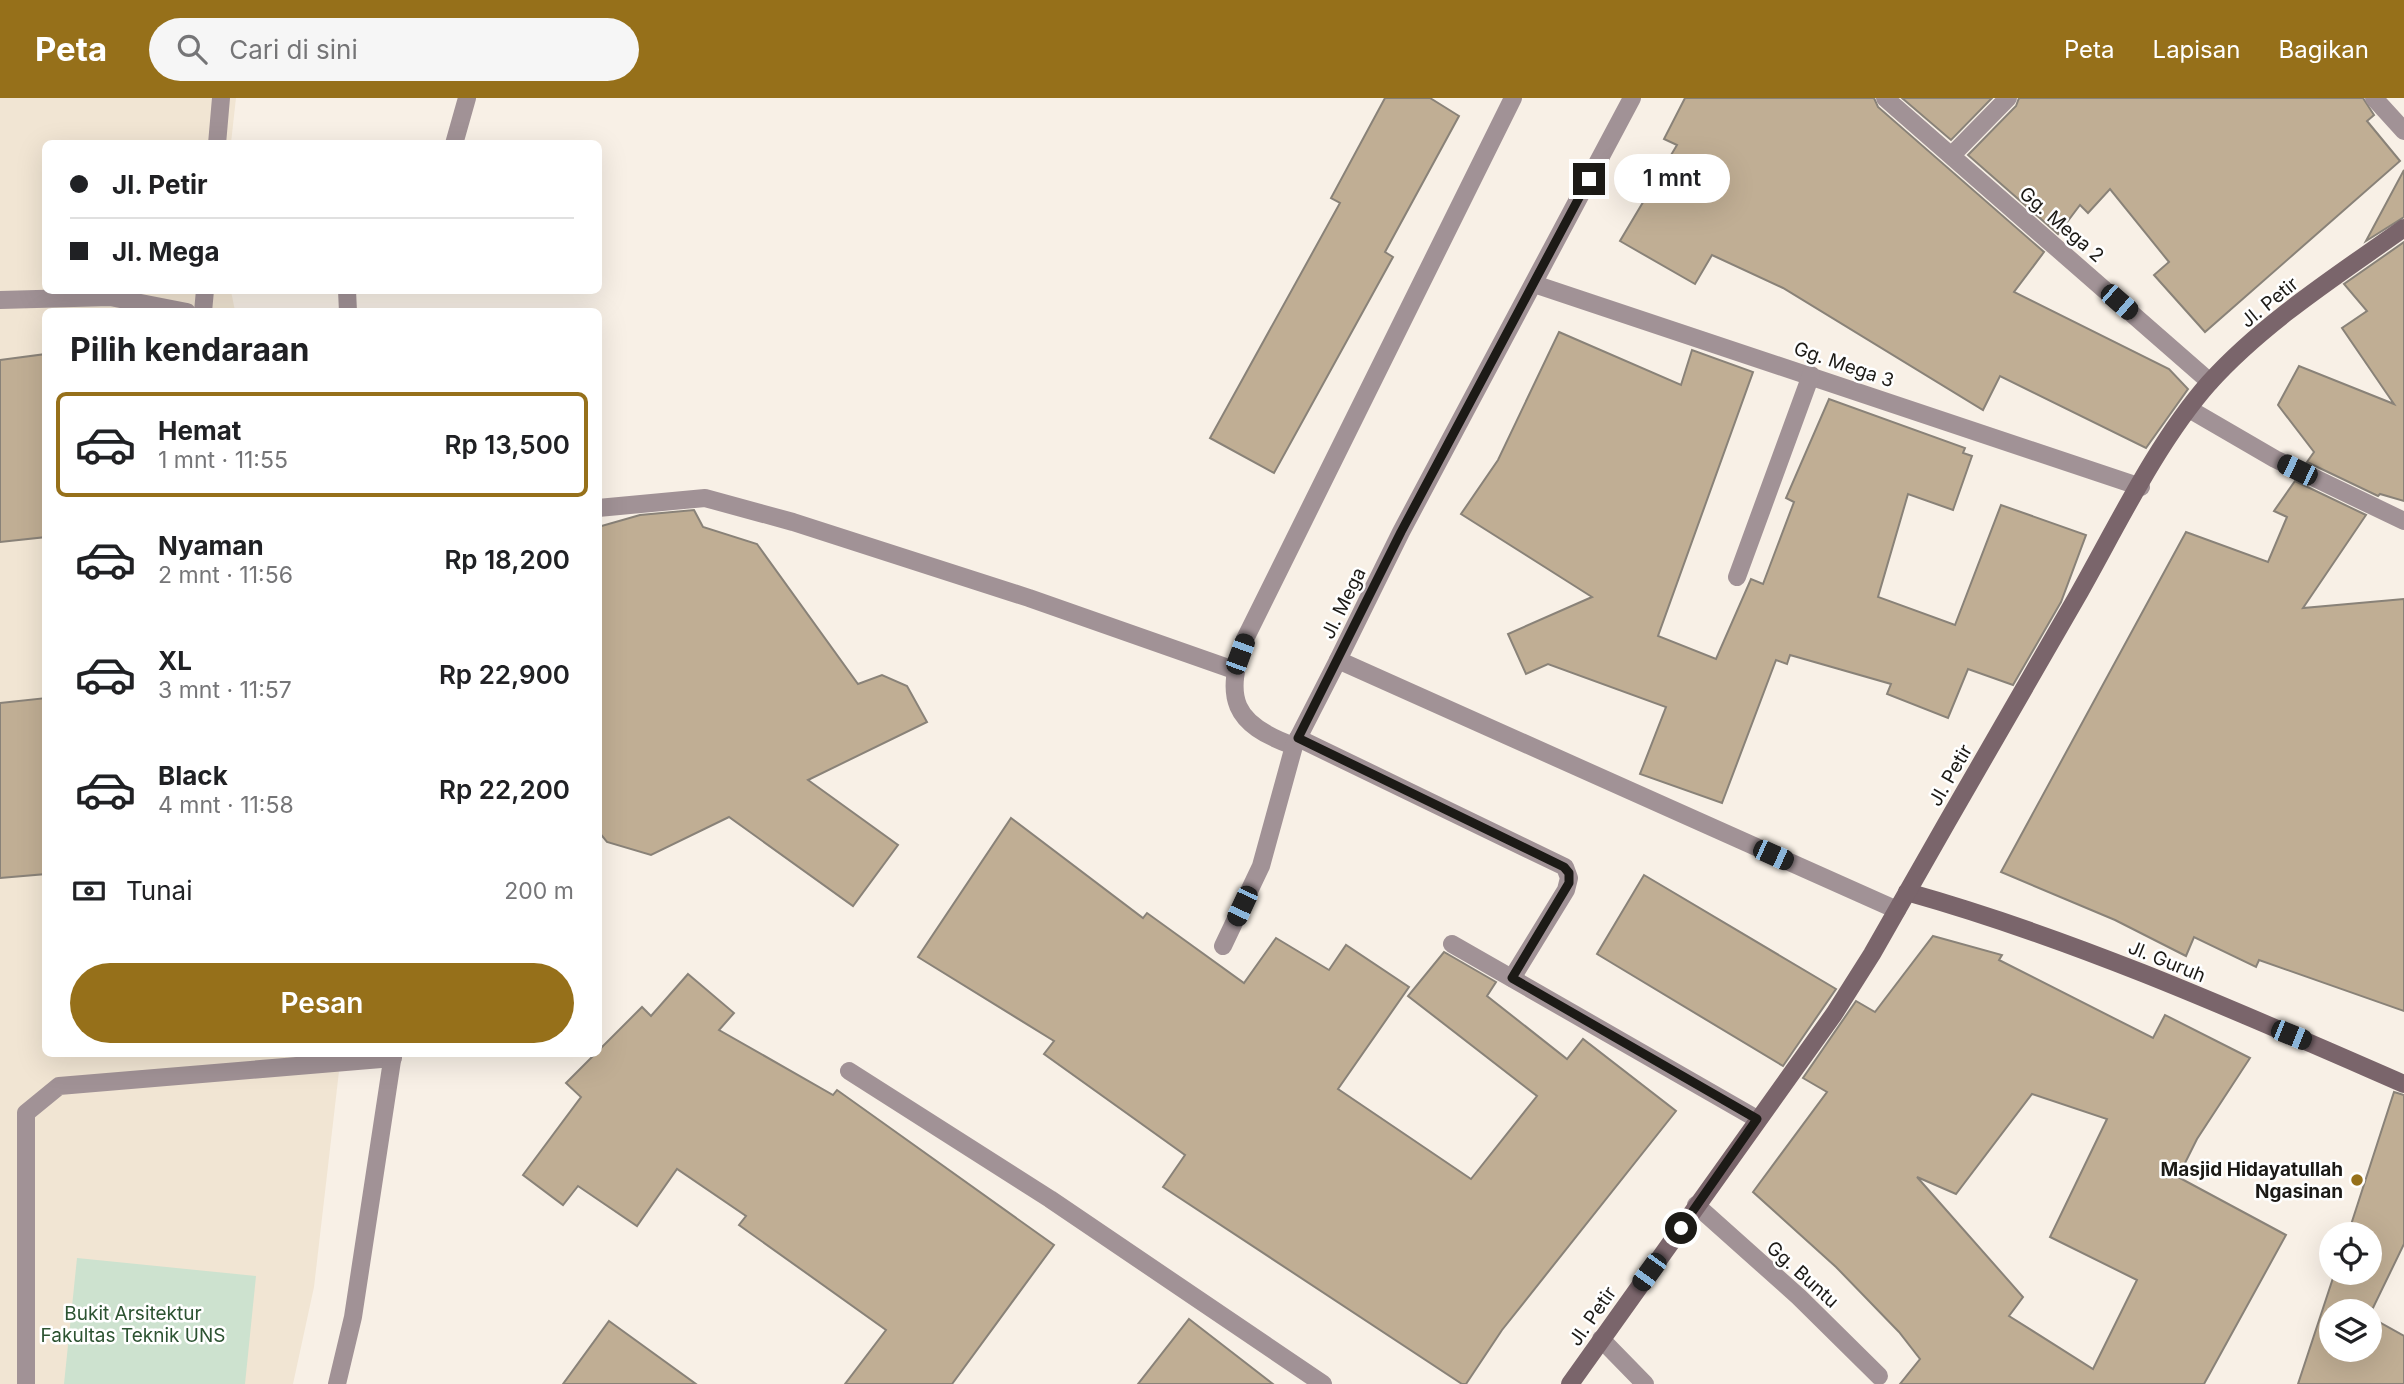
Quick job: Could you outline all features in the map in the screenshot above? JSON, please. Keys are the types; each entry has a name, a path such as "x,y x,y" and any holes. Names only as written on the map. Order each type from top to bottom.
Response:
{"main road":[{"name":"Jl. Petir","path":"1570,1384 1834,1014 2189,409 2210,382 2308,297 2404,228"},
{"name":"Jl. Guruh","path":"1907,892 1967,909 2089,951 2404,1084"}],"street":[{"path":"218,140 221,98"},
{"path":"455,140 467,98"},
{"path":"1512,978 1569,883 1569,873 1564,867 1296,742 1266,735 1247,719 1235,699 1234,670 1245,639 1278,571 1513,98"},
{"name":"Jl. Mega","path":"1632,98 1401,532 1338,660 1897,910"},
{"name":"Gg. Mega 2","path":"1885,98 2210,382"},
{"path":"1952,155 2008,98"},
{"path":"2374,98 2404,131"},
{"name":"Gg. Mega 3","path":"1534,284 2141,487"},
{"path":"0,300 110,297 166,308"},
{"path":"1737,577 1811,375"},
{"path":"2189,409 2275,459 2404,521"},
{"path":"602,508 705,498 793,522 1029,598 1234,670"},
{"path":"1223,946 1261,866 1296,742 1338,660"},
{"path":"1452,944 1757,1119"},
{"path":"26,1384 26,1113 59,1086 382,1057"},
{"path":"337,1384 353,1317 393,1057"},
{"path":"849,1071 1050,1199 1323,1384"},
{"name":"Gg. Buntu","path":"1696,1205 1799,1297 1879,1376"},
{"path":"1601,1339 1645,1384"}],"shaded area":[{"path":"0,98 236,98 231,140 42,140 42,294 232,294 234,308 42,308 42,1057 341,1057 314,1287 293,1384 0,1384"}],"green space":[{"name":"Bukit Arsitektur Fakultas Teknik UNS","path":"77,1258 256,1276 245,1384 64,1384"}],"building":[{"path":"1385,98 1430,98 1459,116 1385,252 1393,257 1274,473 1210,438 1340,203 1331,198"},
{"path":"1685,98 1874,98 1878,107 2044,252 2014,292 2169,369 2188,389 2146,448 2000,376 1983,410 1783,288 1712,255 1695,284 1620,241 1677,145 1664,139"},
{"path":"1902,98 1992,98 1951,140"},
{"path":"2019,98 2363,98 2374,115 2367,121 2400,161 2205,332 2154,275 2169,262 2110,189 2088,213 2080,205 2058,234 1968,155 2016,106"},
{"path":"2404,170 2404,217 2366,241"},
{"path":"2404,242 2404,501 2380,494 2378,496 2307,462 2314,452 2278,405 2299,366 2394,404 2342,328 2367,311 2344,284"},
{"path":"1559,332 1681,385 1692,350 1753,372 1658,636 1716,659 1751,579 1763,584 1794,502 1786,498 1829,399 1965,448 1963,453 1972,456 1953,510 1908,494 1878,597 1955,625 2001,505 2086,535 2061,602 2013,685 1968,669 1948,718 1887,694 1891,684 1790,655 1787,664 1776,660 1722,803 1640,774 1666,707 1548,664 1526,674 1508,634 1592,597 1461,514 1498,460"},
{"path":"42,355 42,537 0,542 0,360"},
{"path":"2295,481 2366,515 2303,608 2404,599 2404,1011 2259,960 2256,967 2194,937 2186,956 2115,920 2001,872 2186,532 2268,562 2287,517 2274,511"},
{"path":"694,510 703,527 757,544 858,684 882,675 907,686 927,722 808,780 898,845 853,906 729,817 651,855 607,842 602,836 602,526 640,515"},
{"path":"42,698 42,874 0,878 0,703"},
{"path":"1011,818 1143,918 1147,913 1244,983 1276,938 1329,970 1346,945 1409,987 1338,1089 1471,1179 1537,1096 1408,996 1444,952 1496,982 1487,996 1567,1059 1583,1039 1676,1111 1502,1330 1466,1384 1462,1384 1163,1187 1185,1155 1044,1054 1054,1041 918,957"},
{"path":"1644,875 1836,989 1783,1066 1597,954"},
{"path":"1933,936 2002,955 1999,960 2153,1038 2165,1015 2250,1058 2197,1139 2178,1177 2286,1235 2204,1384 1900,1384 1920,1359 1899,1332 1836,1267 1753,1192 1827,1092 1803,1078 1856,1001 1875,1012","holes":["2032,1094 2107,1119 2050,1237 2137,1280 2093,1369 2009,1316 2023,1297 1917,1177 1956,1194"]},
{"path":"688,974 734,1013 719,1030 833,1095 837,1090 1054,1245 952,1384 845,1384 886,1330 739,1225 746,1216 677,1169 637,1226 578,1186 563,1205 523,1175 581,1097 566,1083 592,1057 602,1057 602,1047 642,1007 651,1016"},
{"path":"2394,1092 2404,1095 2404,1244 2377,1299 2326,1299 2331,1285 2382,1285 2382,1222 2352,1222"},
{"path":"1189,1319 1273,1384 1138,1384"},
{"path":"2319,1320 2319,1362 2382,1362 2382,1324 2404,1336 2404,1384 2298,1384"},
{"path":"609,1321 696,1384 563,1384"}],"place":[{"name":"Masjid Hidayatullah Ngasinan","path":"2357,1180"}],"route":[{"path":"1589,179 1401,532 1298,738 1551,858 1569,873 1566,890 1512,978 1757,1119 1681,1228"}]}
